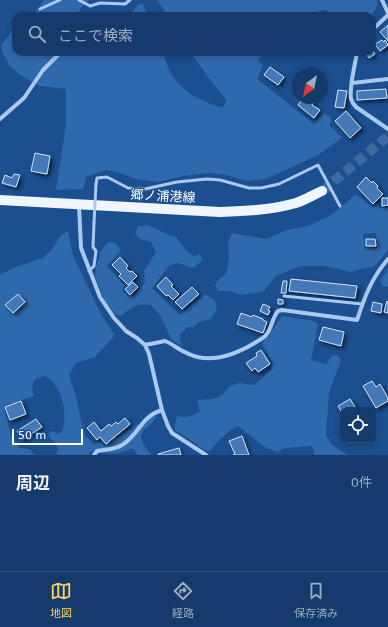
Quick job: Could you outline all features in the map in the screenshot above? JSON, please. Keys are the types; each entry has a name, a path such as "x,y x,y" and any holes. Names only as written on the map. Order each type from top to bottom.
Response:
{"main road":[{"name":"郷ノ浦港線","path":"0,200 220,212 275,208 298,202 322,191"}],"street":[{"path":"376,26 388,14 382,0"},
{"path":"0,119 24,98 43,70 57,56"},
{"path":"356,56 351,99 356,107 388,129"},
{"path":"352,83 388,79"},
{"path":"79,205 81,248 100,297 114,318 126,331 138,338 145,345 149,354 162,410 172,433 206,455"},
{"path":"145,345 164,341 188,354 197,357 210,358 230,355 264,337 270,329 278,311 282,310 357,320 370,284 378,270 388,259"},
{"path":"94,455 97,451 123,445 129,440 146,418 154,412 162,410"}],"lane":[{"path":"40,9 60,0"},
{"path":"79,0 90,6 100,3 125,4 130,0"},
{"path":"90,271 94,266 96,251 93,247 96,184 98,178 107,177 128,188 145,189 177,182 207,179 220,180 249,188 261,188 279,184 318,165 340,206"},
{"path":"284,296 362,304"}],"shaded area":[{"path":"44,0 89,0 80,9 79,12 35,12"},
{"path":"157,0 377,0 378,5 374,12 329,12 325,10 316,12 165,12"},
{"path":"139,4 143,4 146,12 132,12"},
{"path":"12,32 12,56 164,56 175,80 186,91 200,99 222,108 227,101 193,56 261,56 258,61 263,65 257,79 314,124 324,113 331,117 330,126 342,138 318,155 266,179 246,181 226,175 209,173 183,176 158,182 135,179 118,172 106,170 86,177 83,189 56,190 66,124 66,89 40,86 19,74 9,65 2,51 1,45"},
{"path":"356,194 372,207 378,205 379,208 388,208 388,250 373,267 351,272 325,266 300,266 276,276 263,292 240,295 230,291 219,291 215,286 218,280 226,274 229,258 228,242 232,233 266,239 287,230 308,226 333,214","holes":["376,233 377,248 365,249 363,234"]},
{"path":"148,225 176,237 188,252 194,256 200,254 202,260 194,268 177,263 169,266 152,288 180,315 205,294 215,300 217,309 211,319 199,322 194,327 188,327 180,334 180,340 183,345 174,341 168,333 162,318 151,305 134,306 121,316 115,314 105,301 95,276 96,267 102,248 109,242 115,243 121,250 107,266 124,285 122,291 131,298 145,283 144,271 156,252 151,242 140,239 135,234 138,226"},
{"path":"68,231 73,256 102,316 115,335 95,357 76,363 69,375 77,400 84,435 94,444 100,442 105,446 136,425 143,424 151,418 157,416 143,431 141,436 143,444 151,455 138,455 132,448 123,452 112,454 93,450 88,455 56,455 58,448 48,434 52,431 58,434 63,430 64,407 60,393 56,386 45,376 35,379 32,386 34,396 4,406 11,436 20,448 29,449 35,455 0,455 0,275 13,268 43,258 52,249 61,235"},
{"path":"388,269 388,287 383,286 380,281"},
{"path":"282,316 314,321 318,324 311,360 326,364 332,356 338,355 341,360 329,393 326,435 332,445 348,455 315,455 312,446 284,448 277,452 265,447 238,426 223,437 210,451 205,450 175,430 177,416 183,417 194,415 200,411 197,400 213,399 223,394 230,386 239,383 254,385 271,370 273,363 262,344"}],"building":[{"path":"388,25 388,41 380,32"},
{"path":"382,40 384,42 385,40 388,45 380,51 376,43"},
{"path":"270,67 284,77 278,85 264,75"},
{"path":"386,89 387,98 357,100 357,91"},
{"path":"338,90 347,91 344,108 335,107"},
{"path":"313,104 320,110 314,118 298,105"},
{"path":"346,111 361,128 350,138 335,121"},
{"path":"35,153 50,156 47,174 31,171"},
{"path":"14,174 20,175 16,187 2,183 5,175 12,178"},
{"path":"366,177 378,186 377,188 383,194 373,204 357,187"},
{"path":"382,198 388,198 388,205 382,206"},
{"path":"366,239 375,239 376,246 366,246"},
{"path":"120,257 128,266 126,268 137,276 128,285 119,276 121,274 112,265"},
{"path":"166,277 173,285 171,286 179,294 173,300 168,295 166,296 157,286"},
{"path":"291,279 357,286 355,298 289,291"},
{"path":"283,281 287,281 286,293 281,293"},
{"path":"133,282 138,287 130,295 125,289"},
{"path":"192,287 199,294 182,309 175,302"},
{"path":"18,294 25,302 13,313 5,305"},
{"path":"278,299 283,300 283,304 278,304"},
{"path":"387,301 388,302 388,313 384,312"},
{"path":"373,302 382,304 381,313 371,311"},
{"path":"263,304 270,307 268,310 270,311 268,315 260,311"},
{"path":"241,313 252,317 253,315 267,322 263,333 237,324"},
{"path":"323,327 344,332 341,346 319,340"},
{"path":"261,350 270,364 258,372 255,368 252,371 246,363 257,356 256,353"},
{"path":"372,381 376,387 380,384 388,398 388,401 376,408 363,386"},
{"path":"350,399 355,407 340,407 340,409 338,406"},
{"path":"21,401 26,414 10,420 5,407"},
{"path":"125,418 130,424 106,444 100,437 97,440 87,428 94,422 101,431 109,424 111,426 116,422 118,424"},
{"path":"36,419 42,427 22,440 17,431"},
{"path":"242,436 249,455 233,455 235,454 229,441"},
{"path":"179,448 181,455 158,455 158,454"}],"tunnel":[{"path":"322,191 388,136"}]}
